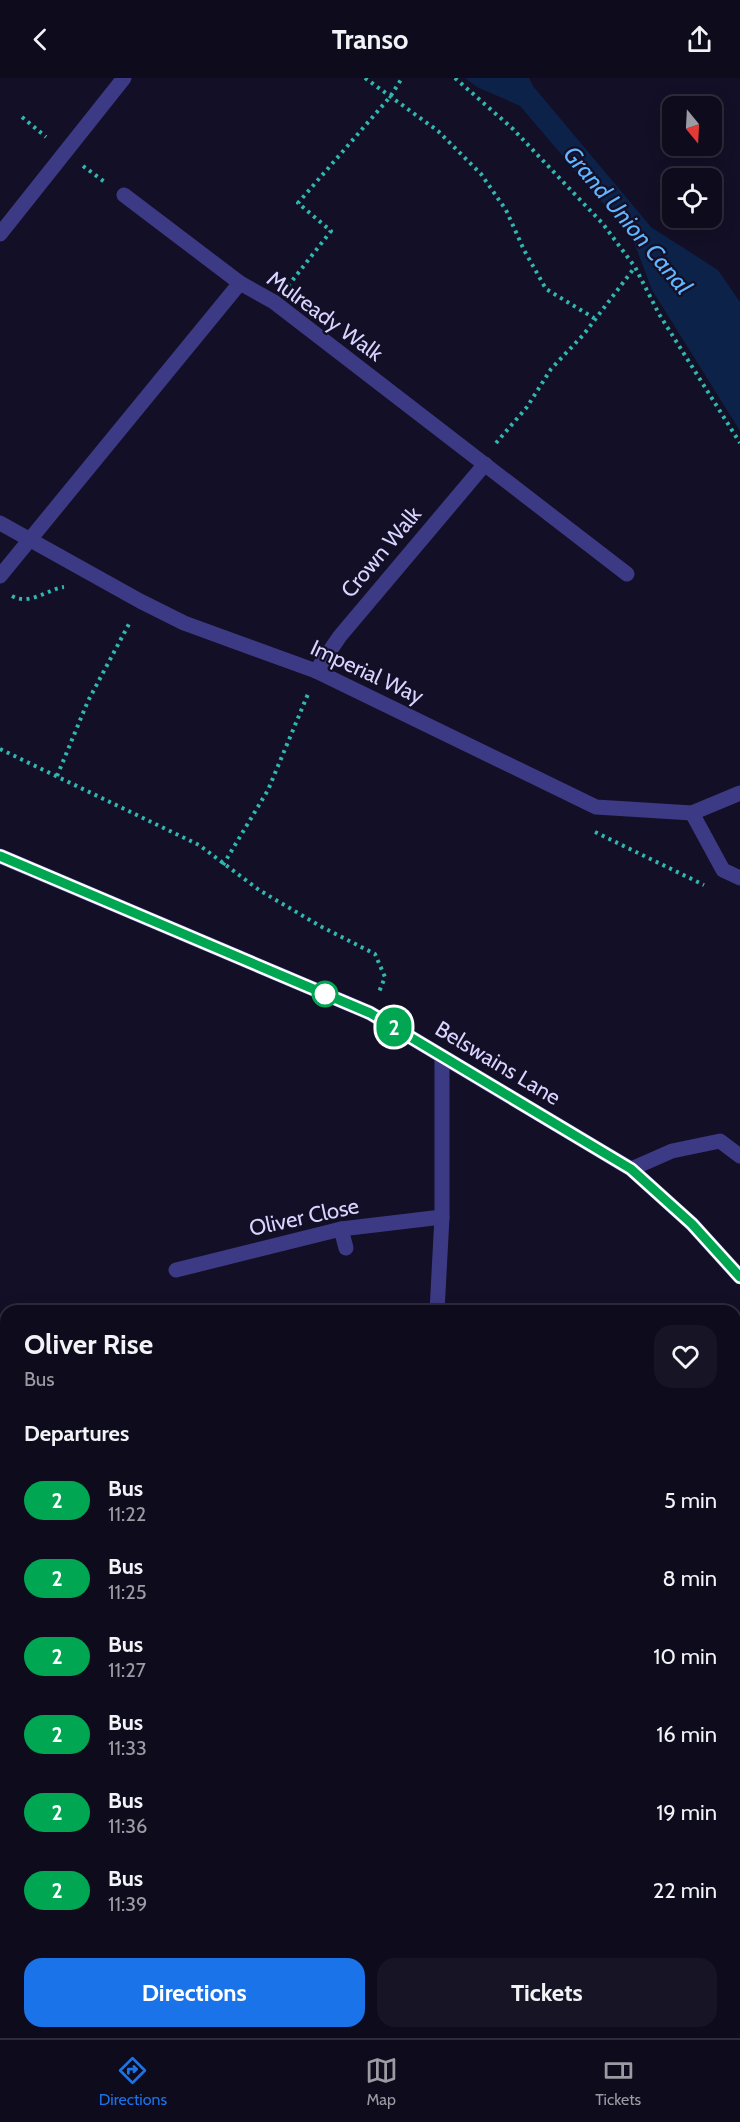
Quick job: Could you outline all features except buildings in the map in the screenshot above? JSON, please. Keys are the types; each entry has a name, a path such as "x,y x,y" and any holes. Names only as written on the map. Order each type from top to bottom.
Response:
{"street":[{"path":"0,234 124,78"},
{"path":"124,195 240,283"},
{"name":"Mulready Walk","path":"0,576 31,542 68,491 240,283 274,302 627,574"},
{"name":"Crown Walk","path":"316,671 340,636 482,463"},
{"name":"Imperial Way","path":"0,523 31,542 184,623 316,671 596,807 692,813"},
{"path":"740,793 692,813 723,870 740,878"},
{"name":"Belswains Lane","path":"0,856 370,1013 631,1169 692,1224 740,1277"},
{"path":"437,1305 442,1217 442,1056"},
{"path":"631,1169 672,1151 720,1141 740,1156"},
{"name":"Oliver Close","path":"177,1270 341,1229 442,1217"},
{"path":"341,1229 346,1248"}],"path":[{"path":"365,78 438,131 482,174 506,210 524,250 546,289 594,318"},
{"path":"274,302 331,231 298,203 390,97 402,78"},
{"path":"455,78 521,138 603,224 635,267 659,314 740,443"},
{"path":"22,117 64,152 124,195"},
{"path":"482,463 527,407 551,369 584,334 635,267"},
{"path":"5,592 18,600 44,596 62,586"},
{"path":"57,776 88,701 131,621"},
{"path":"223,865 268,790 308,693"},
{"path":"0,749 199,845 223,865 320,926 375,954 385,977 370,1013"}],"water":[{"name":"Grand Union Canal","path":"465,78 529,78 533,86 651,227 718,270 740,302 740,431 652,290 632,237 520,106 477,87"}],"bus line":[{"name":"2","path":"0,856 370,1013 631,1169 692,1224 740,1277"}]}
